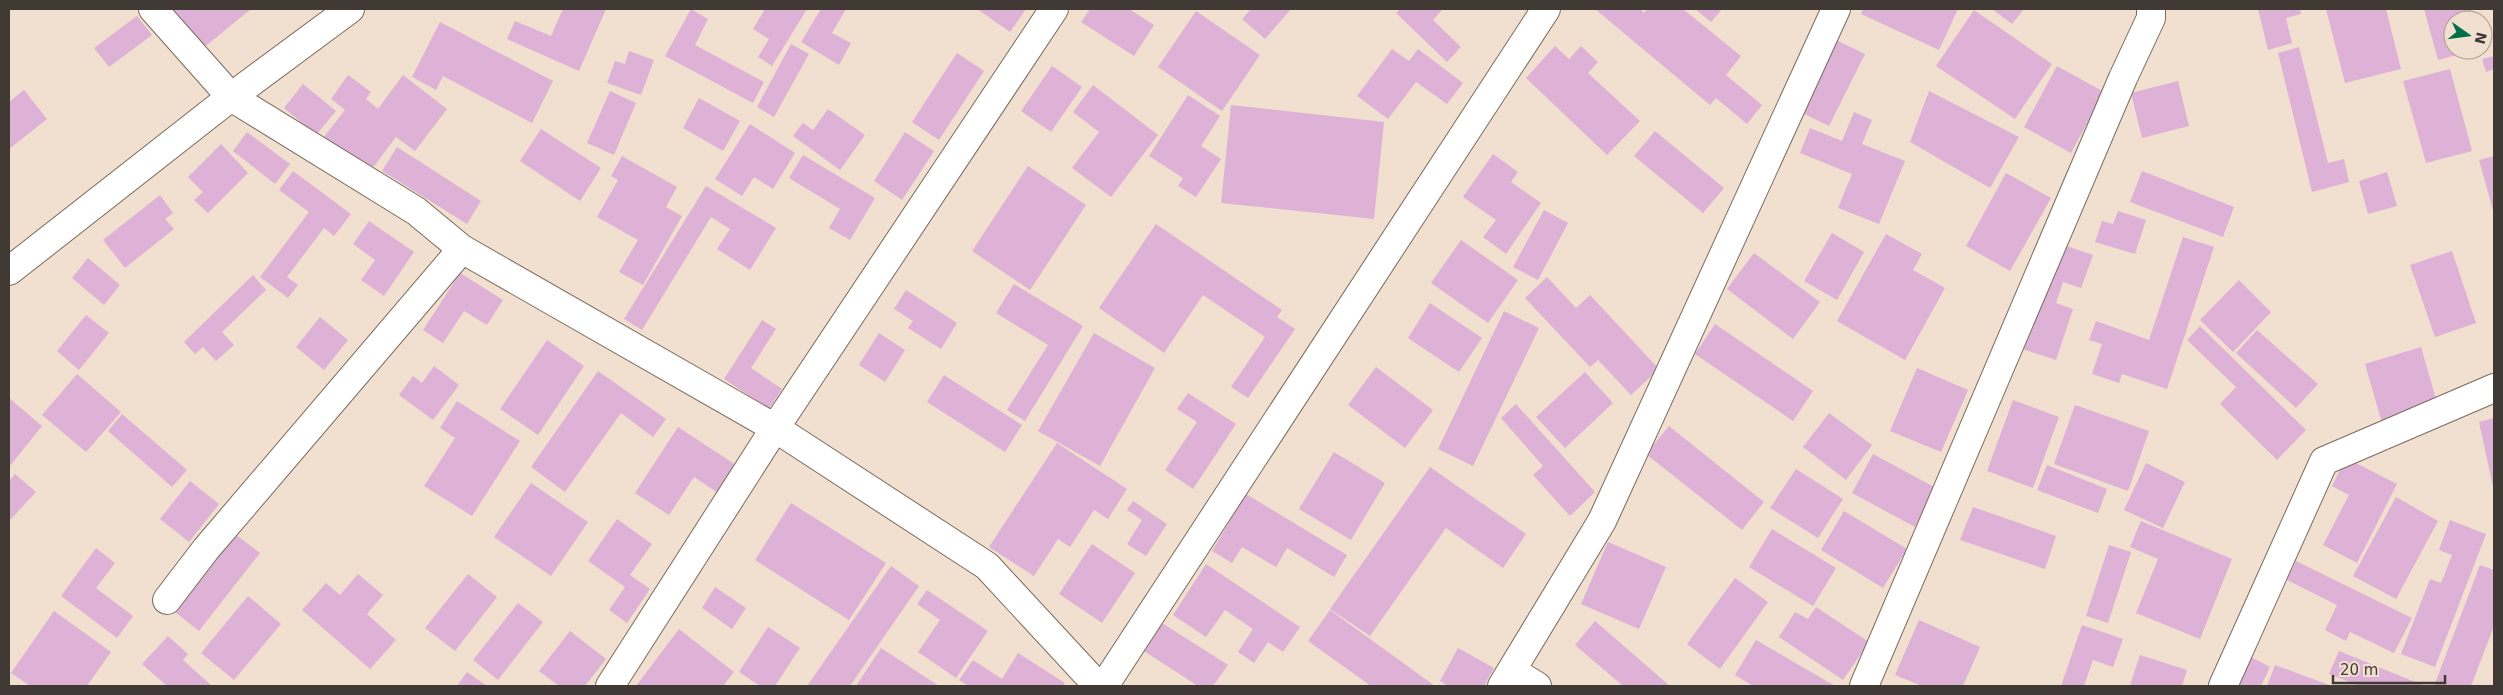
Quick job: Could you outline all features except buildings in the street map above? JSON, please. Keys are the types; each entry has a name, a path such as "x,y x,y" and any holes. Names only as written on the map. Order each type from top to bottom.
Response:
{"street":[{"path":"153,9 231,98 416,211 462,249 775,428 987,566 1098,686"},
{"path":"9,271 231,98 350,9"},
{"path":"610,686 775,428 1054,9"},
{"path":"1104,686 1546,9"},
{"path":"1537,686 1507,678 1602,521 1836,9"},
{"path":"1864,686 2123,78 2151,18 2151,9"},
{"path":"167,600 206,549 462,249"},
{"path":"2223,686 2324,461 2494,388"}]}
